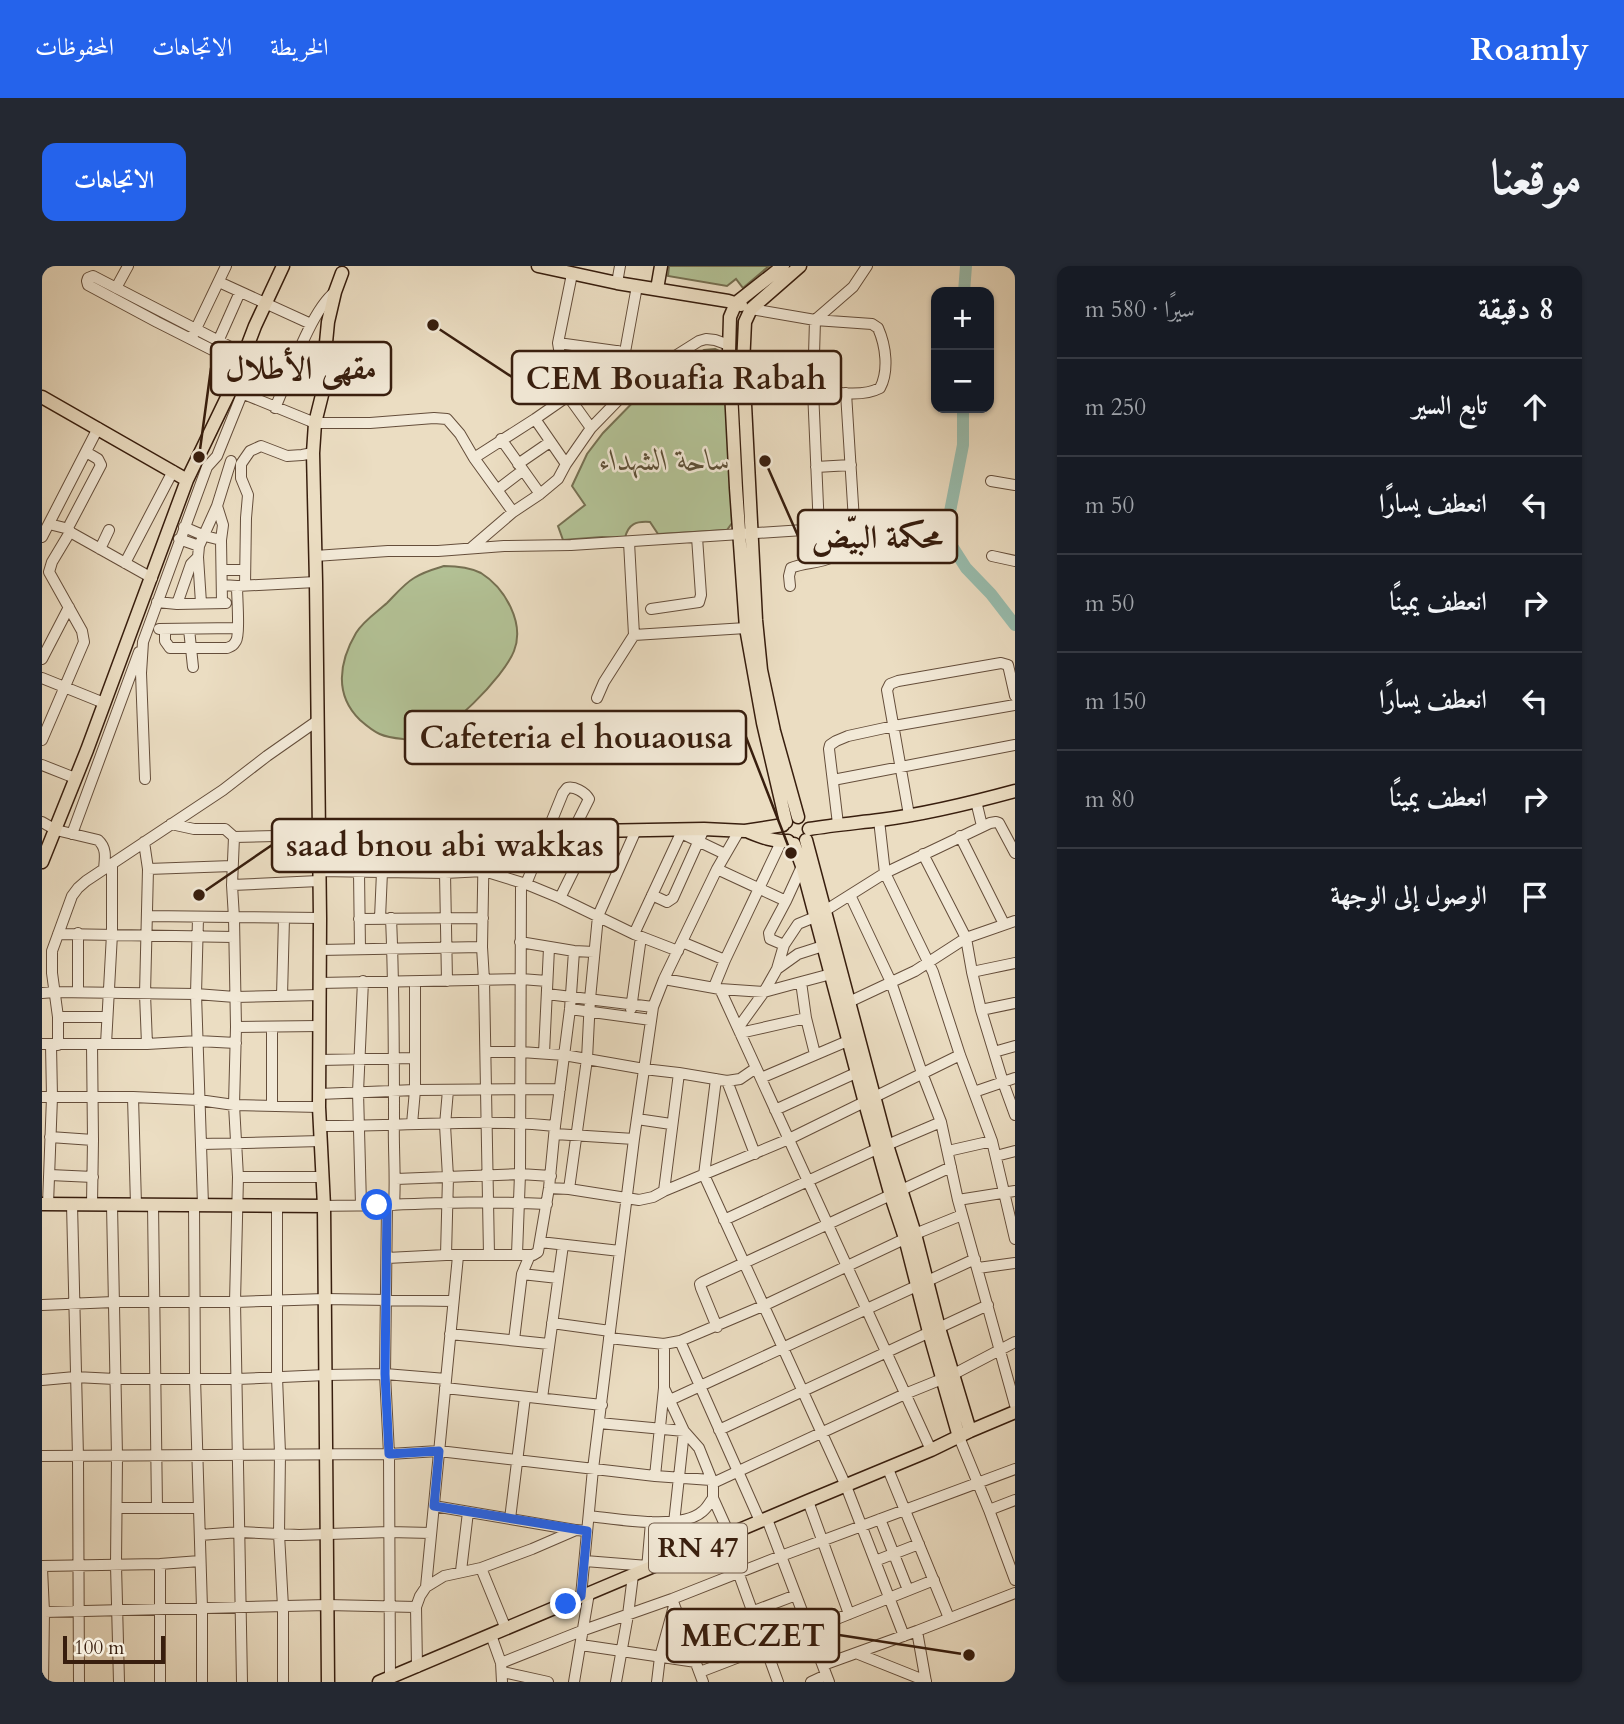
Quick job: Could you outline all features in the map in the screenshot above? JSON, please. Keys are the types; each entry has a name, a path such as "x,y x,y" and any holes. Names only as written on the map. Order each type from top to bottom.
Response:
{"main road":[{"path":"42,862 187,480 236,391 242,359 283,266"},
{"path":"538,266 617,283 736,303 751,309"},
{"path":"657,289 661,266"},
{"path":"783,266 736,303 730,317 729,345 736,488 746,534 761,670 789,821 783,834 796,839"},
{"path":"789,821 763,723 746,628 749,489 743,365 745,322 751,309 800,266"},
{"path":"328,1682 313,453 315,424 323,391 328,322 335,292 345,268"},
{"path":"42,397 187,480"},
{"path":"736,488 749,489"},
{"path":"319,835 704,829 742,831 796,839 838,824 909,815 1015,791"},
{"path":"742,831 789,821 806,821 796,839 807,888 819,914 823,946 858,1072 870,1100"},
{"path":"796,839 849,1002 870,1100 965,1434"},
{"path":"45,1204 324,1206"},
{"name":"RN 47","path":"384,1680 888,1469 1015,1412"}],"street":[{"path":"116,288 128,266"},
{"path":"191,339 226,266"},
{"path":"617,283 620,266"},
{"path":"819,529 813,390 815,320 853,287 867,266"},
{"path":"572,274 558,343 570,394 592,428"},
{"path":"242,359 213,351 145,316 129,301 116,288 93,276 88,278 88,285 129,301 151,306 219,340 242,359"},
{"path":"219,282 312,324"},
{"path":"626,392 622,352 637,286"},
{"path":"213,351 240,292"},
{"path":"275,408 312,324 325,301 335,292"},
{"path":"145,316 151,306"},
{"path":"751,309 815,320 876,326 884,352 885,377 882,384 876,390 846,393 813,390"},
{"path":"471,548 513,512 558,479 592,428 626,392 699,341 715,340 729,345"},
{"path":"558,343 622,352"},
{"path":"474,458 570,394 613,363 622,352"},
{"path":"72,834 206,467 217,456 236,391 315,424 442,418 455,428 513,512"},
{"path":"315,556 849,529 853,525 846,393"},
{"path":"535,419 566,464"},
{"path":"42,537 99,428"},
{"path":"501,439 540,494"},
{"path":"497,490 550,442"},
{"path":"177,604 227,476 236,462 261,446 287,456 313,453"},
{"path":"42,740 84,642 82,631 49,572 101,465 100,460 86,452"},
{"path":"217,456 236,462"},
{"path":"164,629 165,641 170,648 227,648 231,647 237,637 237,603 244,570 248,495 236,462"},
{"path":"816,467 851,465"},
{"path":"206,467 227,476 241,478"},
{"path":"125,563 173,471"},
{"path":"990,481 1015,485"},
{"path":"60,503 69,528"},
{"path":"217,506 223,521 222,603"},
{"path":"49,524 69,528 152,578"},
{"path":"184,527 221,540"},
{"path":"494,528 504,546"},
{"path":"790,586 791,568 832,557 834,529"},
{"path":"100,549 109,530"},
{"path":"651,609 699,602 701,598 697,537"},
{"path":"179,540 199,552"},
{"path":"597,698 634,635 629,542"},
{"path":"199,552 201,603"},
{"path":"992,556 1015,561"},
{"path":"222,570 244,570"},
{"path":"222,585 316,582"},
{"path":"157,602 237,603"},
{"path":"42,659 69,607"},
{"path":"148,630 237,628"},
{"path":"634,635 746,628"},
{"path":"189,629 192,667"},
{"path":"143,642 141,673 145,779"},
{"path":"909,815 887,690 890,684 1001,663 1008,665 1015,696"},
{"path":"42,678 104,703"},
{"path":"838,824 829,749 831,744 841,738 894,726 1015,705"},
{"path":"45,1204 50,1175 47,1097 50,1045 58,1017 51,951 75,892 82,884 223,790 317,721"},
{"path":"833,780 1015,745"},
{"path":"42,765 75,778"},
{"path":"517,1254 523,884 563,793 569,787 586,794 589,799 574,829"},
{"path":"976,801 982,826"},
{"path":"879,820 885,873 929,963 992,1141 1015,1239"},
{"path":"42,821 56,830 101,842 105,851 112,934 106,1044"},
{"path":"739,1031 777,969 786,941 798,924 885,873 982,826 998,822 1015,853"},
{"path":"172,824 194,829 225,829 234,837 319,835"},
{"path":"652,895 667,902 673,898 704,829"},
{"path":"569,1189 587,1059 598,916 636,830"},
{"path":"560,898 593,831"},
{"path":"630,1017 637,935 681,831 725,854"},
{"path":"574,1682 584,1630 585,1561 581,1530 589,1516 609,1335 653,1007 717,869 742,831"},
{"path":"484,833 482,947 489,1255"},
{"path":"381,835 385,918 392,949 394,982 396,1179 390,1205 387,1258 385,1374 389,1454 389,1607 384,1680"},
{"path":"446,835 447,981"},
{"path":"849,1002 929,963 966,937 1010,922 960,836"},
{"path":"234,837 234,1105 238,1177 235,1302 242,1682"},
{"path":"796,839 760,888 725,960 717,988 759,1073 931,1450"},
{"path":"145,842 148,869 145,994 147,1044"},
{"path":"923,854 966,937 981,1010 1015,1115"},
{"path":"148,869 232,866"},
{"path":"798,954 786,941 772,940 768,936 802,866"},
{"path":"717,869 788,897 807,888"},
{"path":"232,885 359,872 484,871 560,898 637,935 725,960"},
{"path":"359,872 360,949"},
{"path":"850,895 891,982 941,1122 958,1200 1015,1405"},
{"path":"147,916 320,918"},
{"path":"198,918 196,993 202,1144 195,1302 195,1378 202,1682"},
{"path":"282,996 284,918"},
{"path":"359,919 483,918"},
{"path":"78,933 78,992"},
{"path":"58,934 234,937"},
{"path":"520,942 594,952"},
{"path":"777,969 798,954 823,946"},
{"path":"319,950 482,947"},
{"path":"544,1053 549,948"},
{"path":"387,1258 533,1255 538,1252 550,1188 574,951"},
{"path":"972,972 1015,963"},
{"path":"664,979 764,992 831,974"},
{"path":"42,993 282,996 363,981 547,981"},
{"path":"361,1205 358,1092 363,981"},
{"path":"412,1124 415,1090 415,982"},
{"path":"801,982 814,1054"},
{"path":"547,994 653,1007"},
{"path":"981,1010 1015,1003"},
{"path":"570,1009 651,1020"},
{"path":"58,1017 107,1017"},
{"path":"739,1031 806,1018"},
{"path":"236,1027 319,1026"},
{"path":"272,1028 272,1105"},
{"path":"485,1052 564,1055 727,1081 759,1073 850,1040"},
{"path":"50,1045 198,1041 236,1043"},
{"path":"92,1044 92,1205"},
{"path":"994,1052 1015,1046"},
{"path":"550,1188 646,1199 789,1139 960,1055"},
{"path":"320,1060 414,1058"},
{"path":"775,1110 858,1072"},
{"path":"664,1191 679,1073"},
{"path":"974,1092 1015,1078"},
{"path":"716,1079 704,1175 846,1486 904,1636"},
{"path":"727,1081 755,1154"},
{"path":"47,1097 133,1097 199,1100 234,1105 272,1105 358,1092 485,1088 560,1089"},
{"path":"446,1255 448,1177 445,1125 448,1090"},
{"path":"133,1097 136,1205"},
{"path":"637,1119 671,1124"},
{"path":"724,1220 941,1122"},
{"path":"320,1126 520,1123 577,1136 634,1139"},
{"path":"50,1137 93,1140"},
{"path":"202,1144 321,1140"},
{"path":"948,1151 992,1141"},
{"path":"996,1156 1015,1151"},
{"path":"717,1327 700,1284 707,1279 951,1167"},
{"path":"396,1179 520,1174 551,1177"},
{"path":"50,1175 93,1177"},
{"path":"238,1177 323,1178"},
{"path":"958,1200 1015,1191"},
{"path":"324,1206 448,1202 547,1204"},
{"path":"72,1204 78,1457 79,1682"},
{"path":"112,1205 119,1682"},
{"path":"153,1205 157,1508"},
{"path":"277,1206 277,1377 283,1682"},
{"path":"552,1324 664,1344 680,1341 765,1306 846,1265 962,1215"},
{"path":"540,1242 621,1251"},
{"path":"542,1398 563,1245"},
{"path":"514,1340 522,1274 530,1255"},
{"path":"417,1667 416,1607 426,1587 458,1256"},
{"path":"670,1400 922,1283 977,1263 1015,1263"},
{"path":"522,1274 558,1278"},
{"path":"42,1305 325,1299 453,1301"},
{"path":"719,1430 988,1305"},
{"path":"450,1334 549,1344"},
{"path":"680,1341 739,1473 781,1556 826,1674"},
{"path":"42,1456 389,1454 439,1451 712,1482 739,1473 1015,1342"},
{"path":"655,1476 664,1388 664,1344"},
{"path":"42,1380 75,1377 155,1379 385,1374 525,1397 602,1405"},
{"path":"664,1388 684,1431 699,1448 712,1482 713,1498 726,1527 725,1536 778,1682"},
{"path":"510,1519 525,1397"},
{"path":"599,1423 684,1431"},
{"path":"674,1523 684,1431"},
{"path":"965,1434 978,1483 1010,1549 1015,1580"},
{"path":"888,1469 949,1618"},
{"path":"502,1672 584,1630 673,1603 739,1572 1015,1469"},
{"path":"589,1516 674,1523 703,1512 713,1498"},
{"path":"989,1510 1015,1500"},
{"path":"808,1501 849,1614"},
{"path":"434,1506 581,1530"},
{"path":"117,1508 199,1508"},
{"path":"461,1571 468,1512"},
{"path":"880,1519 908,1590"},
{"path":"585,1561 648,1568 651,1522"},
{"path":"426,1587 444,1576 481,1568 581,1530"},
{"path":"200,1535 240,1532 326,1535 431,1533"},
{"path":"875,1561 919,1544"},
{"path":"43,1682 42,1567 200,1561"},
{"path":"160,1564 160,1682"},
{"path":"481,1568 506,1629"},
{"path":"616,1682 633,1575"},
{"path":"581,1645 660,1657 700,1672 934,1580"},
{"path":"811,1682 856,1653 1015,1593"},
{"path":"686,1637 796,1595"},
{"path":"673,1603 700,1672"},
{"path":"657,1682 673,1603"},
{"path":"44,1612 327,1605 416,1607"},
{"path":"917,1632 926,1681"},
{"path":"491,1635 502,1672"},
{"path":"856,1653 926,1681"},
{"path":"502,1672 548,1682"}],"green space":[{"path":"669,266 769,266 743,288 736,279 727,286 668,276"},
{"name":"ساحة الشهداء","path":"715,349 723,353 726,365 732,523 727,530 658,534 650,522 645,522 631,527 625,538 563,540 558,526 585,505 572,486 587,454 603,433 644,391 704,350"},
{"path":"444,566 477,571 498,588 515,618 517,640 514,651 487,689 444,728 419,740 384,736 360,720 346,700 342,678 346,655 359,629 403,586 421,574"}],"waterway":[{"path":"964,287 966,266"},
{"path":"963,413 963,445 947,527 950,543 966,568 1015,625"}],"place":[{"name":"CEM Bouafia Rabah","path":"433,325"},
{"name":"مقهى الأطلال","path":"199,457"},
{"name":"محكمة البيّض","path":"765,461"},
{"name":"Cafeteria el houaousa","path":"791,853"},
{"name":"saad bnou abi wakkas","path":"199,895"},
{"name":"MECZET","path":"969,1655"}],"route":[{"path":"377,1205 387,1205 385,1374 389,1454 439,1451 434,1506 587,1531 581,1596 566,1604"}]}
